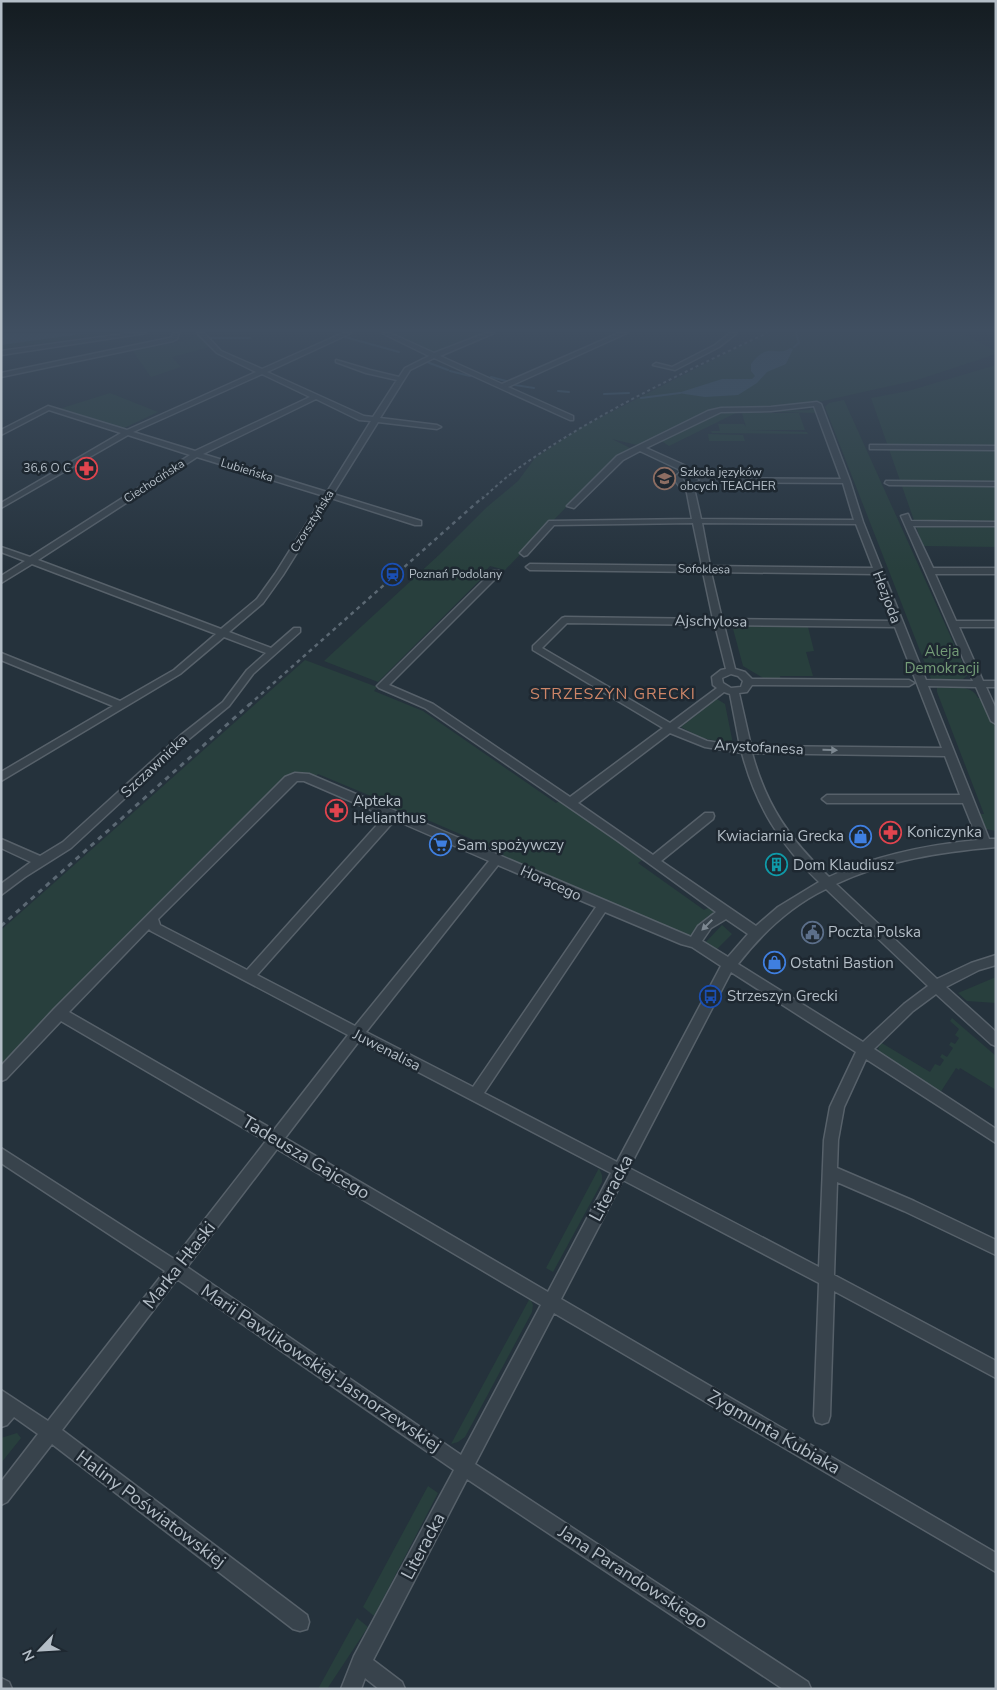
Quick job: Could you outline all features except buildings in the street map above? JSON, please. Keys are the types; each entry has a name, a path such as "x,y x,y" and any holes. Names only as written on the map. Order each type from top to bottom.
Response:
{"street":[{"name":"Lubieńska","path":"1,433 41,412"},
{"name":"Lubieńska","path":"60,412 418,523"},
{"path":"1,506 126,433 172,412"},
{"name":"Ciechocińska","path":"1,580 196,454 284,412"},
{"path":"348,412 362,418 438,427"},
{"name":"Czorsztyńska","path":"1,777 172,674 224,633 264,596 380,412"},
{"path":"557,412 570,418"},
{"name":"Hezjoda","path":"640,448 715,412"},
{"name":"Hezjoda","path":"820,412 859,522 948,752 967,799 990,843"},
{"path":"873,447 996,448"},
{"path":"570,506 618,459 640,448 681,467 685,473"},
{"path":"704,480 702,484 690,486 678,481 678,477 685,473 698,474 704,480 846,481"},
{"path":"889,483 996,484"},
{"path":"690,486 706,568 731,671"},
{"path":"996,524 907,520 996,721"},
{"path":"524,553 552,522 859,522"},
{"path":"1,549 122,592 272,652"},
{"name":"Sofoklesa","path":"530,567 878,571"},
{"path":"929,571 996,571"},
{"path":"496,573 382,686 429,706 756,933"},
{"name":"Ajschylosa","path":"536,648 565,620 898,624"},
{"path":"952,624 996,624"},
{"name":"Szczawnicka","path":"1,891 21,874 67,845 185,737 226,704 250,672 297,630"},
{"name":"Arystofanesa","path":"536,648 669,729 705,744 733,749 948,752"},
{"path":"1,656 120,705"},
{"path":"749,682 744,690 734,692 722,689 716,681 716,677 724,672 731,671 743,675 749,682 909,683"},
{"path":"922,683 996,684"},
{"path":"570,803 722,689"},
{"path":"734,692 756,784 768,811 795,849 935,986 996,1040"},
{"name":"Horacego","path":"154,923 289,780 295,777 306,777 695,944 864,1050 996,1137"},
{"path":"827,799 967,799"},
{"path":"248,977 393,814"},
{"path":"653,861 709,816"},
{"path":"1,843 42,862"},
{"name":"Literacka","path":"352,1680 656,1107 684,1048 729,965 756,933 790,905 850,872 889,859 932,849 990,843"},
{"name":"Marka Hłaski","path":"1,1496 357,1034 497,859"},
{"path":"475,1095 603,906"},
{"path":"695,944 696,937 713,920 726,914"},
{"path":"1,1075 59,1013 154,923"},
{"name":"Juwenalisa","path":"154,923 248,977 620,1172 828,1278 996,1370"},
{"path":"822,1416 831,1140 837,1108 864,1050 898,1015 935,986 959,972 996,960"},
{"name":"Tadeusza Gajcego","path":"59,1013 552,1301"},
{"name":"Marii Pawlikowskiej-Jasnorzewskiej","path":"1,1155 176,1269 464,1466"},
{"path":"830,1172 909,1206 996,1248"},
{"name":"Zygmunta Kubiaka","path":"552,1301 996,1563"},
{"name":"Haliny Poświatowskiej","path":"5,1408 51,1432 300,1622"},
{"name":"Jana Parandowskiego","path":"464,1466 802,1689"},
{"path":"352,1680 395,1689"}],"green space":[{"path":"68,412 158,412 122,429"},
{"path":"611,412 715,412 637,445 612,439 632,449 581,492 505,570 490,566 478,579 480,580 378,682 324,661 440,554 487,507 518,481 535,458 582,427"},
{"path":"718,412 739,412 669,446 660,440"},
{"path":"779,412 815,412 816,413"},
{"name":"Aleja Demokracji","path":"827,412 849,412 968,675 963,679 931,679"},
{"path":"876,412 996,412 996,547 923,546"},
{"path":"742,413 799,413 805,430 746,430 807,432 808,434 712,433 711,431 720,431 718,424 744,424 746,427"},
{"path":"708,434 743,435 745,441 709,441"},
{"path":"732,625 808,627 814,651 806,652 813,676 780,676 781,680 765,679 743,666"},
{"path":"305,660 377,687 374,691 423,711 556,803 561,800 645,858 638,863 704,910 710,907 717,912 708,916 689,937 502,858 504,853 409,812 406,816 387,808 390,804 318,774 315,777 304,773 289,777 217,843 1,1068 1,930"},
{"name":"Aleja Demokracji","path":"937,687 966,688 971,690 978,698 982,698 996,729 996,831 986,829 980,814 984,814 937,692"},
{"path":"717,699 725,704 733,744 702,738 681,727"},
{"path":"722,925 732,934 715,951 704,944"},
{"path":"996,977 996,1003 967,1001 958,993"},
{"path":"952,1018 996,1056 996,1090 960,1068 959,1070 956,1068 940,1093 882,1057 878,1051 880,1042 930,1072 935,1064 940,1066 944,1060 940,1057 942,1054 947,1057 953,1048 949,1045 951,1042 955,1044 959,1038 955,1035 959,1029 950,1021"},
{"path":"599,1168 602,1182 553,1272 546,1268"},
{"path":"530,1298 533,1305 532,1312 465,1437 451,1444"},
{"path":"17,1433 21,1438 1,1463 1,1438"},
{"path":"428,1486 438,1493 374,1616 363,1607"},
{"path":"357,1618 368,1627 327,1689 318,1689"}],"railway":[{"path":"482,499 517,469 609,412"},
{"path":"249,705 483,497"},
{"path":"1,926 250,704"}],"place":[{"name":"36,6 O C","path":"87,468"},
{"name":"Szkoła języków obcych TEACHER","path":"664,479"},
{"name":"Poznań Podolany","path":"393,574"},
{"name":"Apteka Helianthus","path":"337,810"},
{"name":"Koniczynka","path":"891,832"},
{"name":"Kwiaciarnia Grecka","path":"860,836"},
{"name":"Sam spożywczy","path":"441,845"},
{"name":"Dom Klaudiusz","path":"777,865"},
{"name":"Poczta Polska","path":"812,932"},
{"name":"Ostatni Bastion","path":"774,963"},
{"name":"Strzeszyn Grecki","path":"711,996"}],"district":[{"name":"STRZESZYN GRECKI","path":"613,693"}]}
